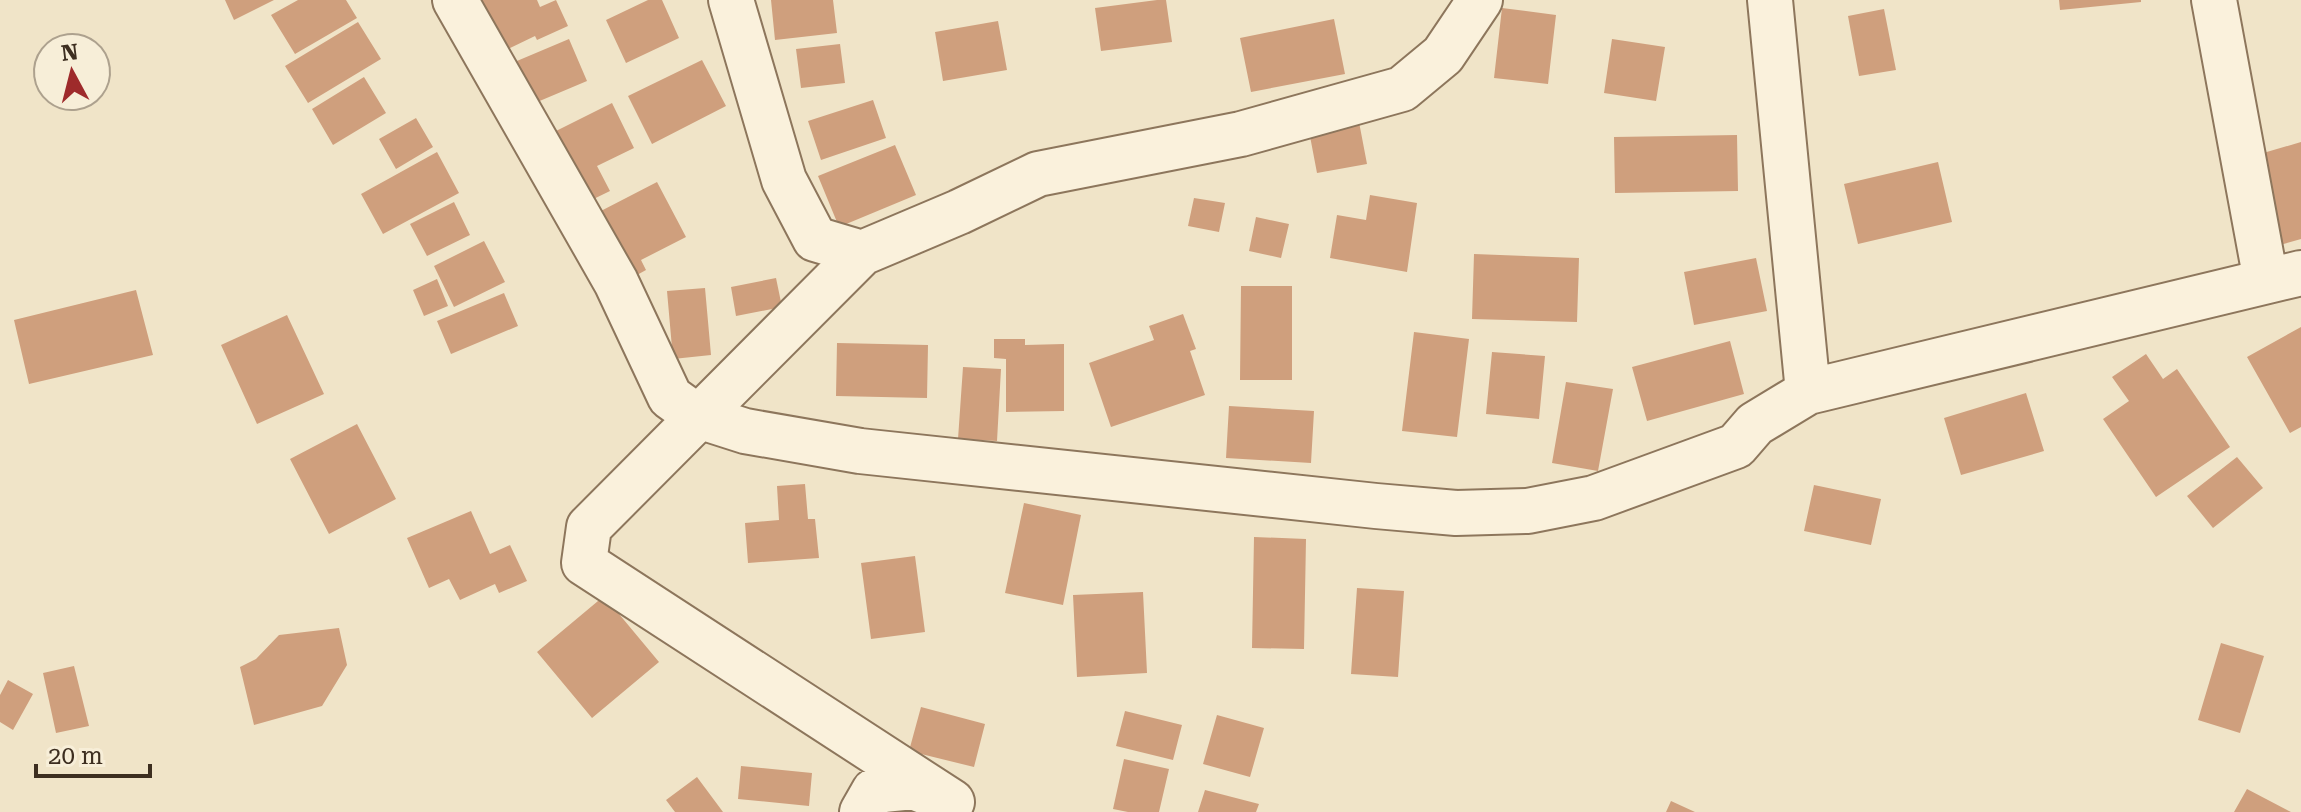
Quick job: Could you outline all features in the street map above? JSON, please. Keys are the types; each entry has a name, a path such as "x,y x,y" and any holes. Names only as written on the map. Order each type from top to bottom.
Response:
{"street":[{"path":"455,0 616,282 670,397 700,417 745,431 860,451 1456,513 1528,511 1594,498 1736,446 1755,424 1808,392 2284,277 2214,0"},
{"path":"731,0 784,180 815,239 862,253"},
{"path":"966,807 584,563 589,527 862,253 1038,174 1241,134 1402,89 1443,55 1480,0"},
{"path":"1770,0 1808,392"},
{"path":"862,812 874,791 913,787 966,807"}],"building":[{"path":"225,0 274,0 234,20"},
{"path":"298,0 346,0 357,18 295,54 271,15"},
{"path":"482,0 537,0 540,7 556,0 568,26 537,40 535,36 506,50"},
{"path":"648,0 662,0 679,38 626,63 606,20"},
{"path":"771,0 833,0 837,33 775,40"},
{"path":"1166,0 1172,42 1101,51 1095,8"},
{"path":"2059,0 2141,0 2141,2 2060,10"},
{"path":"1502,8 1556,15 1548,84 1494,78"},
{"path":"1884,9 1896,70 1859,76 1848,16"},
{"path":"1334,19 1345,74 1251,92 1240,38"},
{"path":"998,21 1007,70 943,81 935,32"},
{"path":"358,22 381,59 308,103 285,66"},
{"path":"569,39 587,81 523,108 505,66"},
{"path":"1612,39 1665,47 1656,101 1604,93"},
{"path":"840,44 845,83 801,88 796,49"},
{"path":"702,60 726,106 652,144 628,96"},
{"path":"364,77 386,113 333,145 312,109"},
{"path":"873,100 886,138 821,160 808,121"},
{"path":"612,103 634,148 597,166 610,191 571,210 538,140"},
{"path":"416,118 433,147 396,169 379,139"},
{"path":"1359,122 1367,164 1317,173 1309,131"},
{"path":"1737,135 1738,191 1615,193 1614,137"},
{"path":"2301,142 2301,239 2280,245 2253,156"},
{"path":"895,145 916,195 839,227 818,176"},
{"path":"437,152 459,193 383,234 361,194"},
{"path":"1938,162 1952,222 1858,244 1844,184"},
{"path":"657,182 686,237 641,260 646,270 617,286 597,213"},
{"path":"1370,195 1417,203 1407,272 1330,258 1337,215 1366,220"},
{"path":"1194,198 1225,203 1219,232 1188,226"},
{"path":"454,202 470,235 427,256 410,224"},
{"path":"1256,217 1289,224 1281,258 1249,251"},
{"path":"484,241 505,282 454,307 434,266"},
{"path":"1474,254 1579,258 1577,322 1472,319"},
{"path":"1756,258 1767,311 1694,325 1684,272"},
{"path":"776,278 782,307 736,316 731,287"},
{"path":"437,279 448,306 424,316 413,290"},
{"path":"1241,286 1292,286 1292,380 1240,380"},
{"path":"705,288 711,355 673,359 667,291"},
{"path":"136,290 153,355 29,384 14,320"},
{"path":"504,293 518,326 451,354 437,321"},
{"path":"1183,314 1196,349 1190,351 1205,395 1111,427 1089,363 1154,340 1149,326"},
{"path":"287,315 324,394 257,424 221,345"},
{"path":"2301,327 2301,427 2290,433 2247,357"},
{"path":"1414,332 1469,339 1457,437 1402,431"},
{"path":"994,339 1025,339 1025,345 1064,344 1064,411 1006,412 1006,359 994,358"},
{"path":"1730,341 1744,394 1647,421 1632,367"},
{"path":"837,343 928,345 927,398 836,396"},
{"path":"1492,352 1545,356 1539,419 1486,414"},
{"path":"2146,354 2163,379 2177,369 2230,447 2156,497 2103,419 2129,401 2112,377"},
{"path":"963,367 1001,369 997,441 958,439"},
{"path":"1566,382 1613,389 1598,471 1552,463"},
{"path":"2026,393 2044,451 1961,475 1944,418"},
{"path":"1229,406 1314,411 1311,463 1226,458"},
{"path":"357,424 396,499 329,534 290,459"},
{"path":"2237,457 2263,488 2213,528 2187,496"},
{"path":"805,484 808,519 815,519 819,558 748,563 745,523 779,520 777,486"},
{"path":"1814,485 1881,499 1871,545 1804,531"},
{"path":"1024,503 1081,515 1063,605 1005,593"},
{"path":"471,511 490,554 510,545 527,581 499,593 495,584 460,600 449,579 429,588 407,538"},
{"path":"1254,537 1306,539 1304,649 1252,648"},
{"path":"915,556 925,632 871,639 861,563"},
{"path":"1357,588 1404,591 1398,677 1351,674"},
{"path":"1143,592 1147,673 1077,677 1073,595"},
{"path":"604,596 659,662 592,718 537,652"},
{"path":"339,628 347,665 322,706 254,725 240,667 256,659 279,635"},
{"path":"2221,643 2264,656 2240,733 2198,720"},
{"path":"74,666 89,726 56,733 43,673"},
{"path":"8,680 33,694 13,730 0,722 0,695"},
{"path":"921,707 985,724 974,767 909,751"},
{"path":"1125,711 1182,725 1173,760 1116,746"},
{"path":"1217,715 1264,728 1250,777 1203,764"},
{"path":"1124,759 1169,769 1159,812 1113,809"},
{"path":"741,766 812,773 809,806 738,799"},
{"path":"697,777 723,812 675,812 666,800"},
{"path":"2247,789 2291,812 2234,812"},
{"path":"1205,790 1259,804 1256,812 1198,812"},
{"path":"1671,801 1695,812 1666,812"}]}
